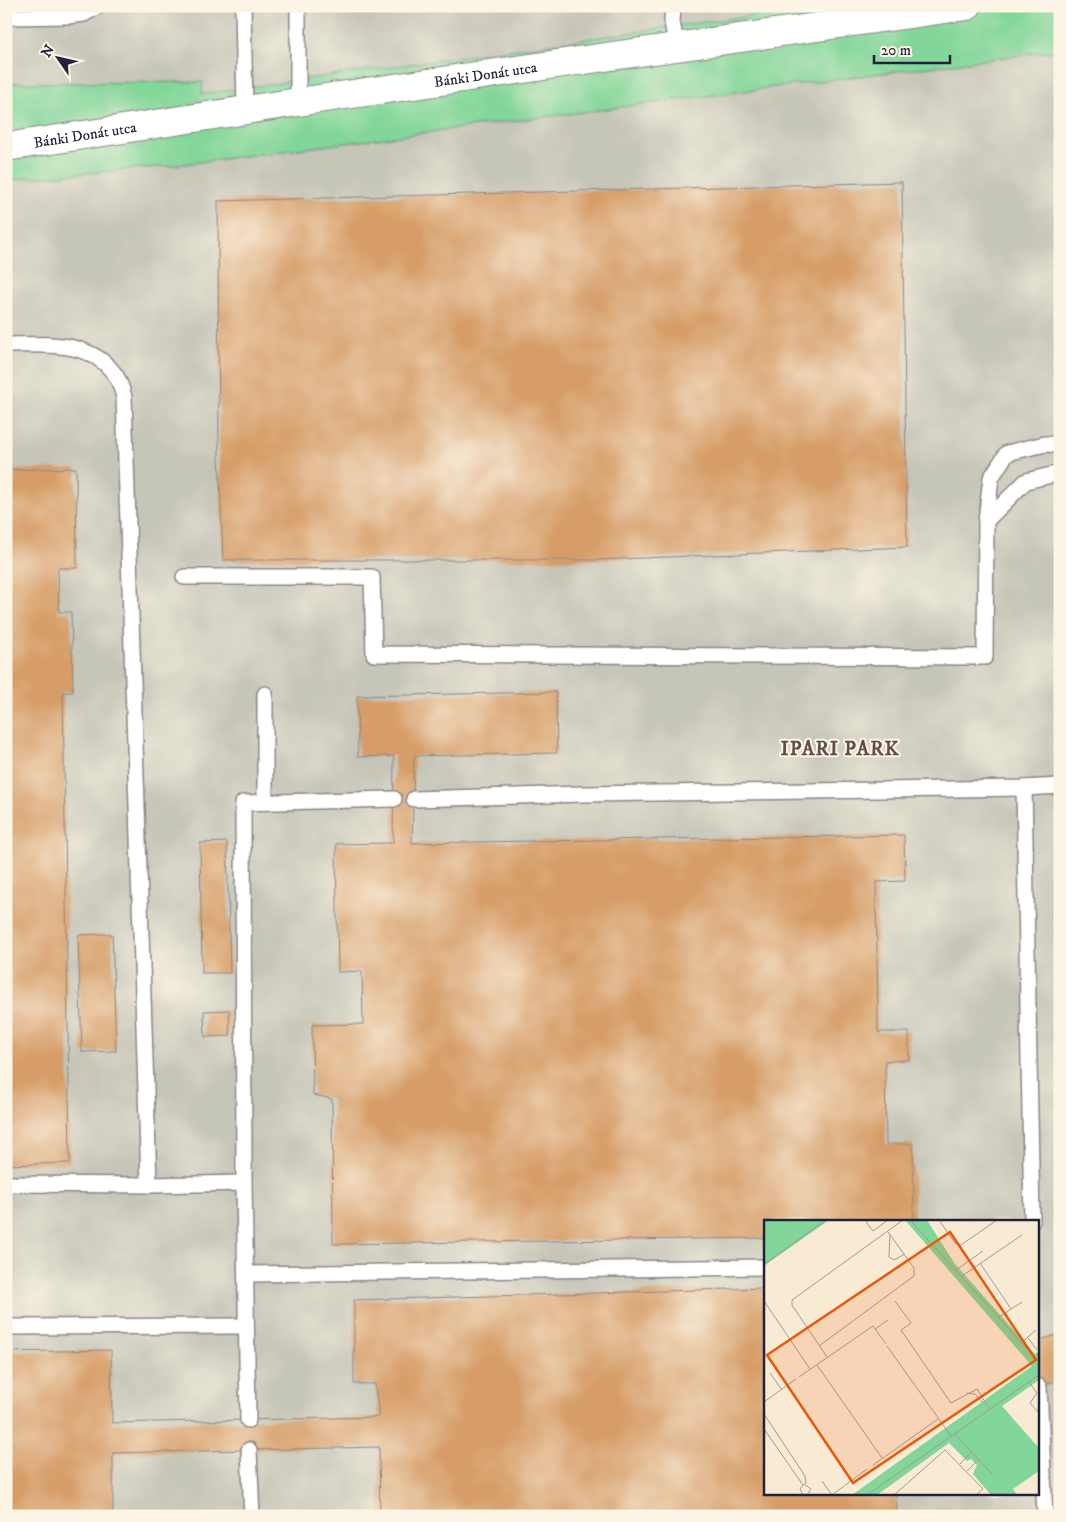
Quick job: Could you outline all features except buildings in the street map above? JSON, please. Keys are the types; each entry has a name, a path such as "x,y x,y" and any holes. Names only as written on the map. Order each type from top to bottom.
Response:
{"street":[{"name":"Bánki Donát utca","path":"6,147 298,102 676,48 909,10 967,6"}],"lane":[{"path":"6,17 68,16 84,14 98,6"},
{"path":"243,6 245,110"},
{"path":"298,6 298,102"},
{"path":"673,6 672,22 676,48"},
{"path":"6,345 66,346 84,351 96,357 117,377 124,397 149,1185"},
{"path":"184,577 372,577 374,654 985,657 986,521 990,478 1007,453 1046,444 1060,445"},
{"path":"986,521 1026,480 1060,473"},
{"path":"265,694 265,802"},
{"path":"414,799 582,794 1060,786"},
{"path":"1024,788 1032,1220"},
{"path":"248,1420 244,1183 243,803 394,799"},
{"path":"6,1184 149,1185 244,1183"},
{"path":"246,1274 764,1267"},
{"path":"6,1327 246,1326"},
{"path":"1039,1387 1044,1516"},
{"path":"249,1450 252,1516"}],"shaded area":[{"path":"6,6 833,6 711,21 202,94 203,82 6,83"},
{"path":"1060,50 1060,1516 6,1516 6,180 169,166"}],"green space":[{"path":"833,6 1060,6 1060,50 169,166 6,180 6,83 203,82 202,94 711,21"}],"district":[{"name":"IPARI PARK","path":"840,749"}]}
